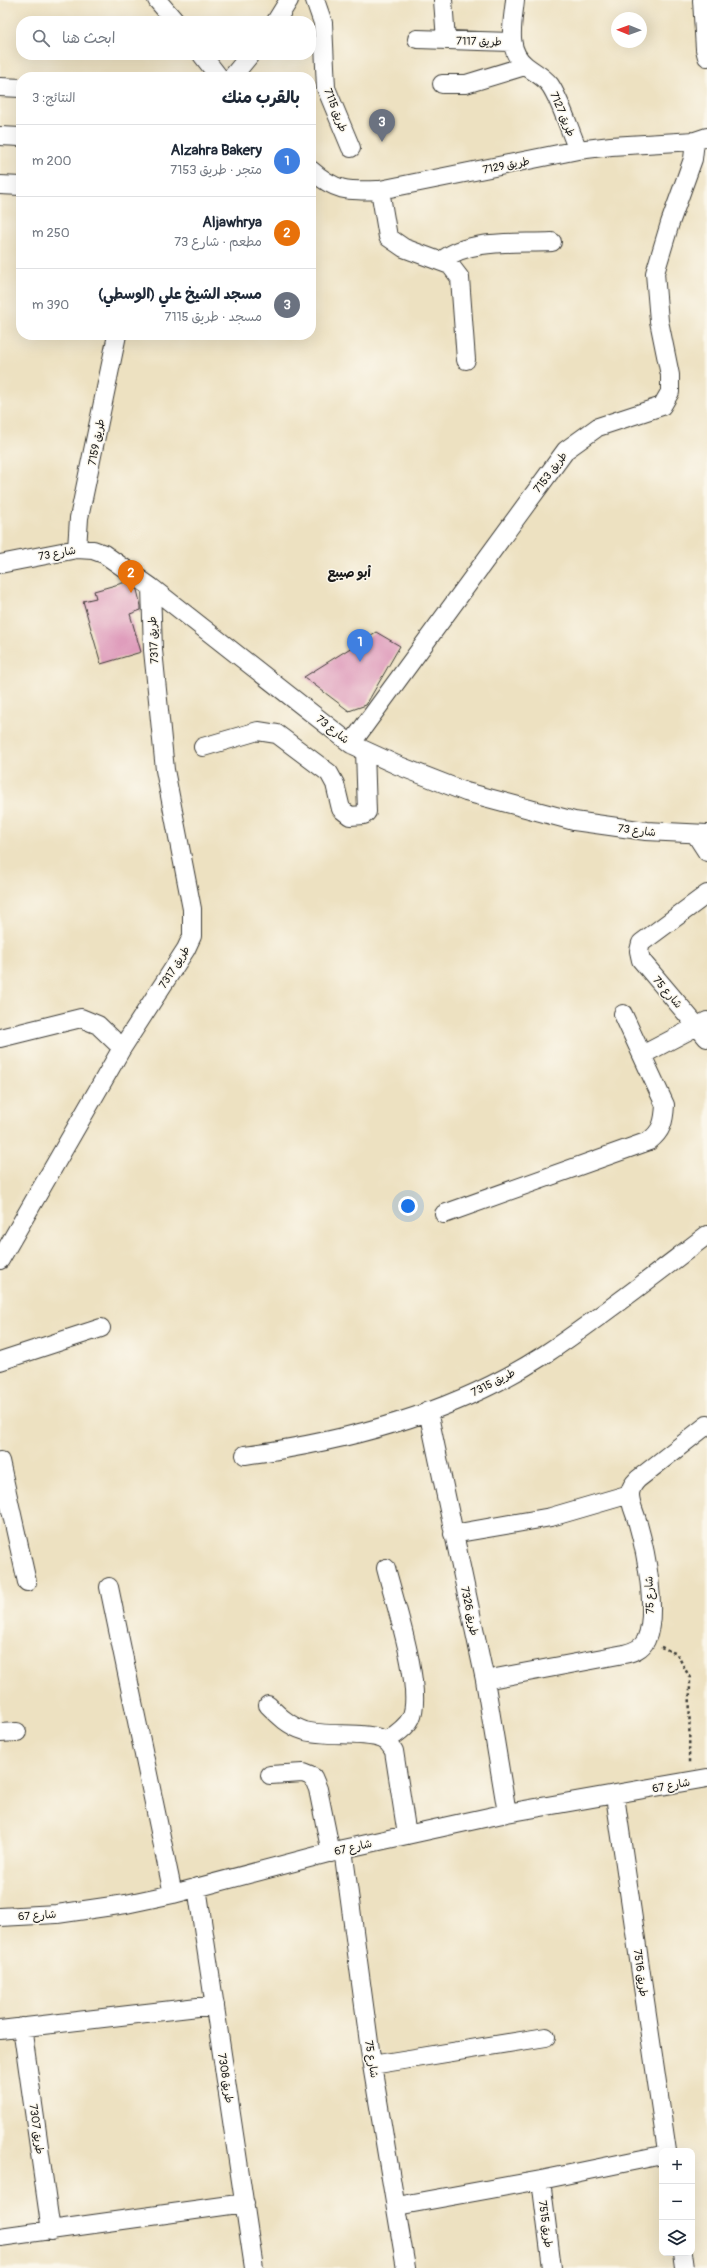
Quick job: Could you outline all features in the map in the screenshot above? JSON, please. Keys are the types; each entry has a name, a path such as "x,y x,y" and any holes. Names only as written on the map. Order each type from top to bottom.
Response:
{"street":[{"path":"157,0 171,16"},
{"path":"279,16 290,0"},
{"name":"طريق 7115","path":"315,0 323,23 326,88 351,148"},
{"name":"طريق 7117","path":"443,0 446,40"},
{"path":"511,42 515,0"},
{"path":"704,10 707,57"},
{"name":"طريق 7117","path":"417,39 511,42"},
{"name":"طريق 7127","path":"511,42 516,54 525,66 542,75 551,86 578,150"},
{"path":"206,60 215,72"},
{"path":"236,72 246,60"},
{"path":"442,84 466,84 525,66"},
{"path":"0,87 16,88"},
{"path":"0,136 16,137"},
{"name":"طريق 7129","path":"316,175 325,183 347,191 380,190 578,150 701,139"},
{"name":"طريق 7153","path":"358,747 566,450 598,427 662,406 670,392 670,375 659,320 655,273 670,223 701,139"},
{"path":"0,185 16,186"},
{"path":"380,190 388,237 404,248 441,261 450,266 460,278 466,360"},
{"path":"441,261 450,254 472,246 552,242"},
{"name":"طريق 7159","path":"77,549 79,518 116,340"},
{"name":"شارع 73","path":"0,564 77,549 93,550 104,554 151,587 358,747 466,792 574,821 646,831 702,835"},
{"name":"طريق 7317","path":"0,1260 122,1048 186,949 192,936 194,923 165,770 153,650 151,587"},
{"path":"203,747 258,730 277,734 329,773 335,784 342,808 350,816 364,815 367,812 358,747"},
{"path":"702,835 707,852"},
{"name":"شارع 75","path":"704,1029 641,960 639,951 641,943 707,894"},
{"path":"444,1214 649,1141 660,1132 664,1119 665,1105 623,1014"},
{"path":"0,1038 81,1018 98,1025 122,1048"},
{"path":"642,1055 704,1029"},
{"name":"طريق 7315","path":"245,1455 301,1447 384,1426 428,1411 487,1386 543,1356 595,1320 707,1235"},
{"path":"0,1361 101,1328"},
{"name":"طريق 7326","path":"428,1411 485,1680 507,1813"},
{"path":"453,1534 551,1517 630,1494 633,1483 707,1425"},
{"path":"0,1461 27,1582"},
{"name":"شارع 75","path":"630,1494 643,1543 649,1582 650,1614 646,1640"},
{"path":"386,1568 412,1675 415,1700 411,1718 401,1730 386,1741"},
{"path":"109,1587 173,1894"},
{"path":"485,1680 633,1652 646,1640"},
{"path":"268,1705 287,1723 305,1731 327,1735 372,1736 386,1741 394,1751 407,1835"},
{"name":"شارع 75","path":"270,1775 303,1773 314,1777 337,1851 397,2206 406,2268"},
{"name":"شارع 67","path":"0,1917 91,1909 173,1894 337,1851 507,1813 615,1796 707,1778"},
{"name":"طريق 7516","path":"615,1796 667,2148"},
{"name":"طريق 7308","path":"197,1887 246,2203 254,2268"},
{"path":"0,2030 215,2005"},
{"name":"طريق 7307","path":"22,2028 51,2231"},
{"path":"372,2065 546,2038"},
{"path":"397,2206 541,2180 659,2156"},
{"name":"طريق 7515","path":"541,2180 552,2268"},
{"path":"0,2237 246,2203"},
{"path":"683,2256 685,2268"}],"path":[{"path":"646,1640 677,1654 690,1678 688,1781"}],"building":[{"path":"126,582 137,590 141,606 141,610 130,614 141,652 101,664 83,601 96,598 94,591"},
{"path":"376,632 400,646 366,705 349,711 304,677"}],"place":[{"name":"مسجد الشيخ علي (الوسطي)","path":"382,142"},
{"name":"Aljawhrya","path":"131,593"},
{"name":"Alzahra Bakery","path":"360,662"}],"district":[{"name":"أبو صيبع","path":"349,572"}]}
